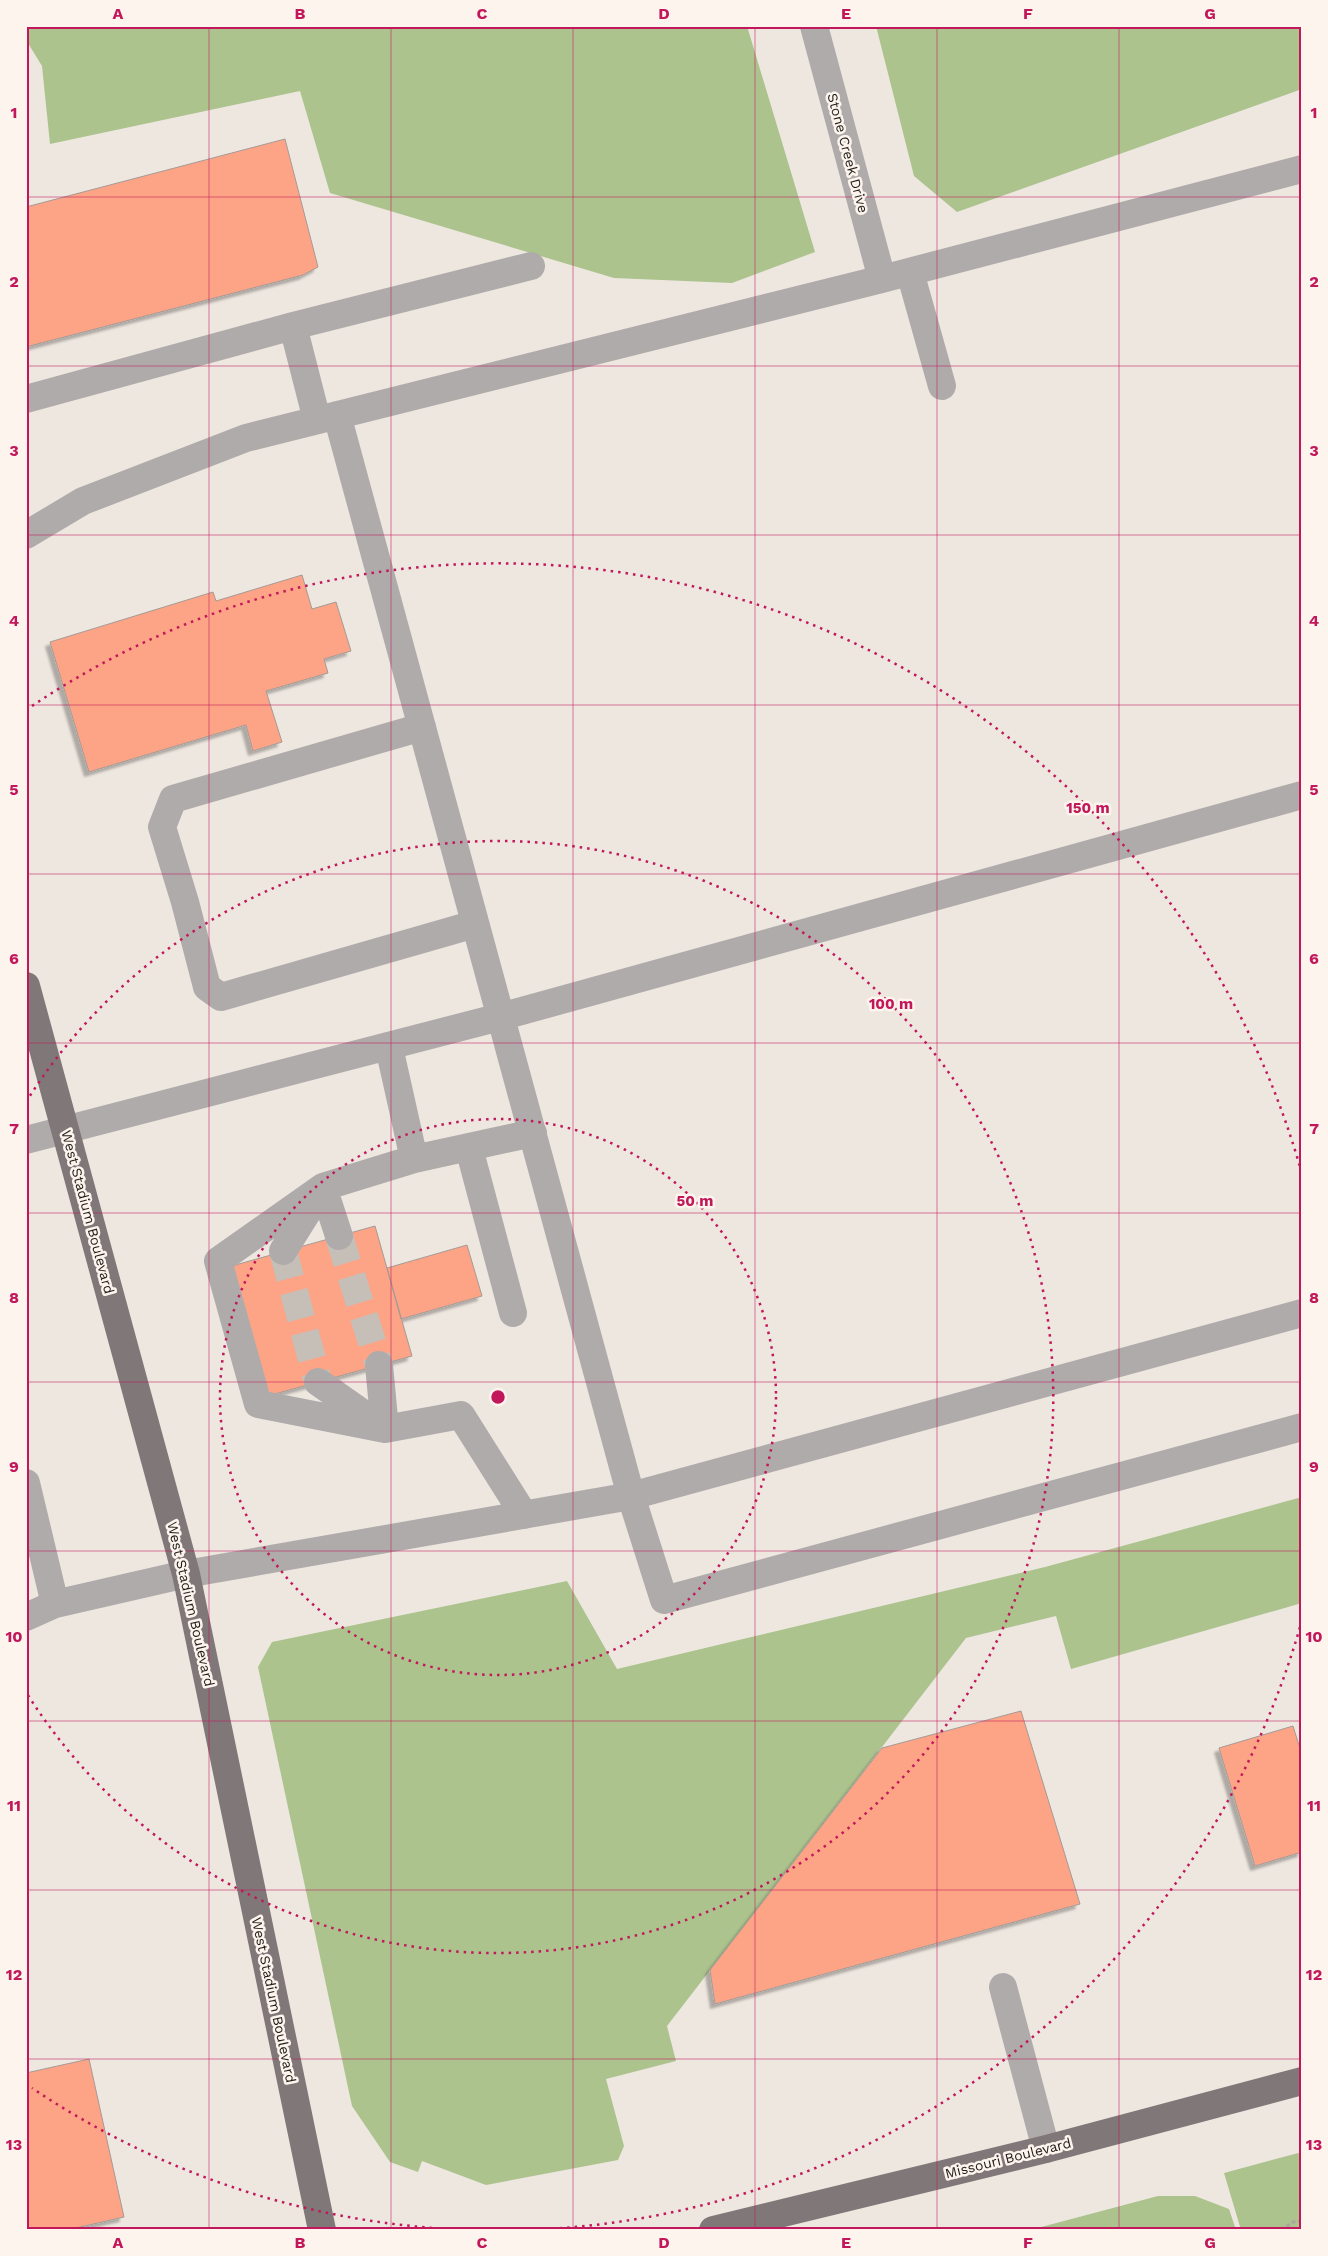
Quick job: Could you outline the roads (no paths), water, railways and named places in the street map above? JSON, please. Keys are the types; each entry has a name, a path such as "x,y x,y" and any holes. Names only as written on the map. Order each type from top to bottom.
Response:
{"main road":[{"name":"West Stadium Boulevard","path":"26,986 186,1574 322,2230"},
{"name":"Missouri Boulevard","path":"712,2230 1046,2149 1302,2081"}],"street":[{"name":"Stone Creek Drive","path":"814,26 882,279"},
{"path":"26,535 83,501 246,438 910,272 1302,169"},
{"path":"26,398 293,326 530,266"},
{"path":"910,272 942,386"},
{"path":"293,326 327,417 422,727 631,1496 664,1600 1302,1427"},
{"path":"422,727 173,799 162,827 185,902 207,987 221,997 475,924"},
{"path":"26,1140 500,1017 1302,795"},
{"path":"389,1047 414,1159"},
{"path":"524,1515 461,1415 385,1429 258,1404 218,1261 323,1187 414,1159 533,1133"},
{"path":"469,1148 513,1313"},
{"path":"323,1187 339,1236"},
{"path":"284,1251 323,1187"},
{"path":"26,1618 55,1604 186,1574 631,1496 1302,1313"},
{"path":"379,1365 385,1429"},
{"path":"318,1382 385,1429"},
{"path":"26,1484 55,1604"},
{"path":"1003,1987 1046,2149"}],"tunnel":[{"path":"339,1236 379,1365"},
{"path":"283,1251 318,1382"}]}
